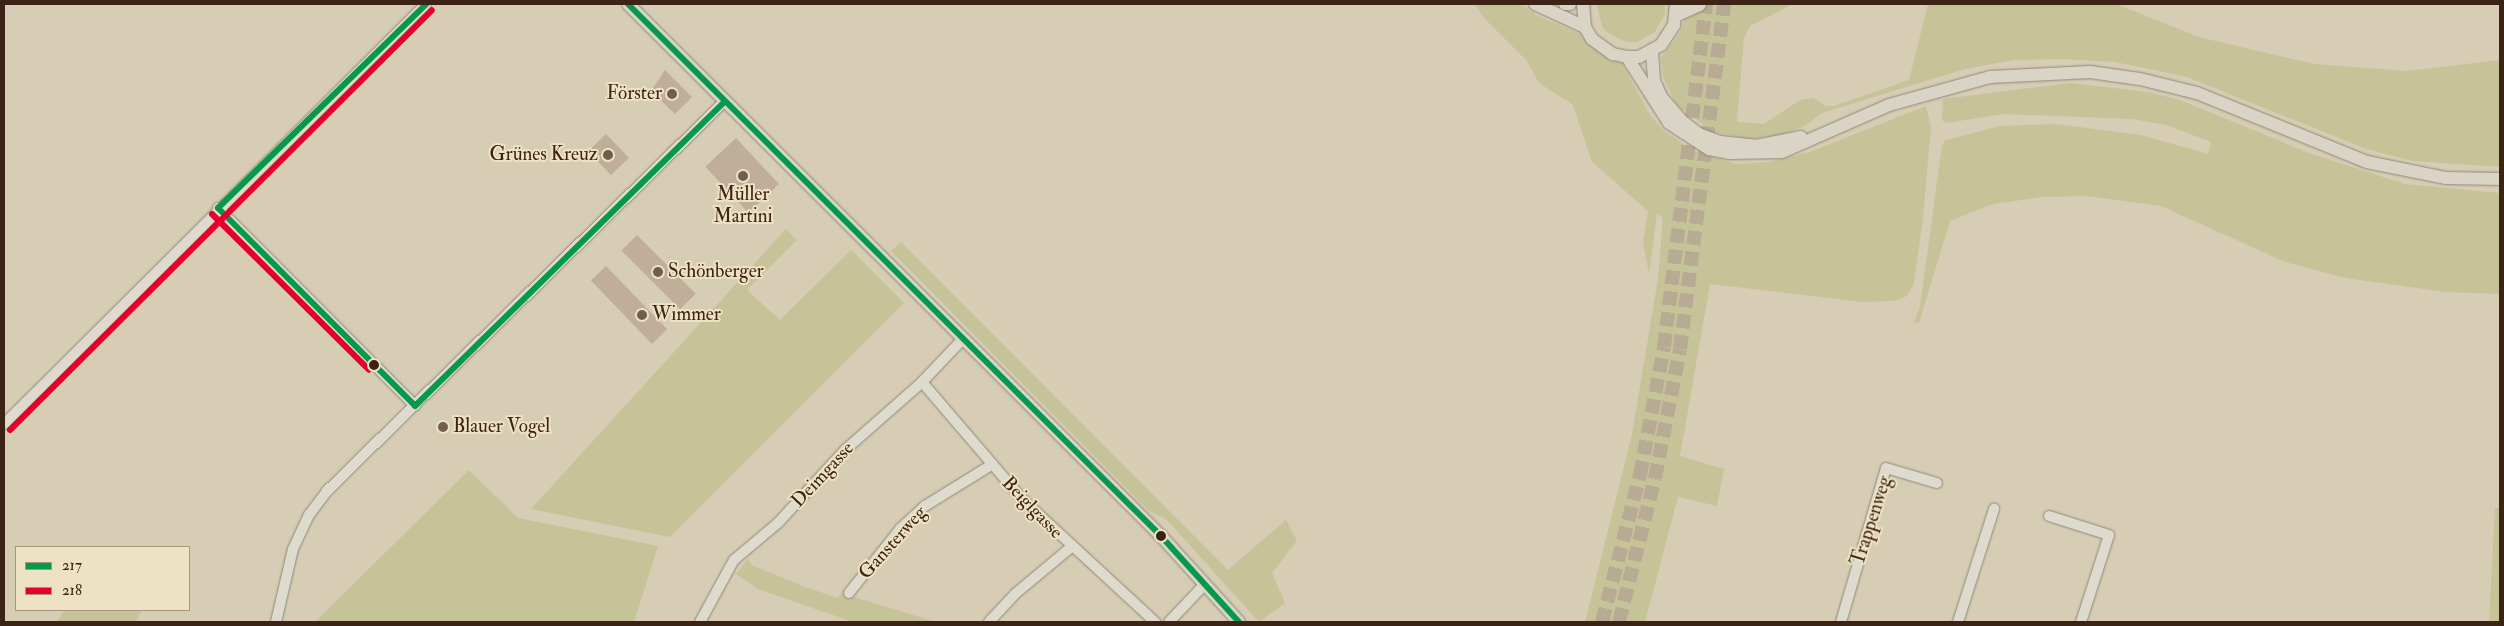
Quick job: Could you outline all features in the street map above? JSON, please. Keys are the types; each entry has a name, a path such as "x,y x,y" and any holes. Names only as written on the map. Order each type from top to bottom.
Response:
{"highway":[{"path":"1677,9 1699,4"}],"main road":[{"path":"628,4 723,103 963,339 1206,584 1239,622"},
{"path":"1535,4 1586,27 1602,48 1626,57 1652,52 1668,37 1677,9"},
{"path":"1565,4 1570,4"},
{"path":"1583,4 1586,27"},
{"path":"1652,52 1654,81 1662,98 1683,122 1699,134 1720,142 1756,146 1818,135"},
{"path":"1626,57 1669,123 1709,149 1766,154 1803,145 1818,135 1889,105 1990,77 2090,72 2140,79 2197,93 2367,162 2446,178 2500,179"}],"street":[{"path":"4,424 218,208 426,4"},
{"path":"276,622 293,548 309,515 327,491 723,103"},
{"path":"218,208 415,406"},
{"name":"Deimgasse","path":"700,622 734,560 778,523 845,450 922,382 963,339"},
{"name":"Beiglgasse","path":"922,382 990,465 1070,548 1155,622"},
{"name":"Gansterweg","path":"849,593 900,529 925,506 990,465"},
{"name":"Trappenweg","path":"1841,622 1886,468 1937,484"},
{"path":"1958,622 1994,509"},
{"path":"2049,516 2109,535 2081,622"},
{"path":"989,622 1015,594 1070,548"},
{"path":"1169,622 1206,584"}],"shaded area":[{"path":"1475,4 1521,4 1538,16 1580,34 1598,52 1621,61 1650,115 1663,130 1693,151 1736,164 1769,162 1807,153 1926,106 1931,127 1923,218 1914,283 1907,296 1894,301 1863,302 1710,284 1680,456 1724,469 1717,506 1678,497 1645,622 1585,622 1632,434 1658,278 1663,218 1657,213 1649,274 1643,242 1648,211 1592,162 1573,105 1539,83 1526,60 1484,18"},
{"path":"1597,4 1665,4 1665,14 1655,32 1637,42 1627,42 1609,34 1602,27"},
{"path":"1719,4 1793,4 1750,26 1744,38 1737,122 1764,124 1800,100 1813,98 1826,106 1834,106 1909,80 1928,4 2116,4 2199,37 2314,64 2407,71 2500,60 2500,167 2413,161 2366,149 2187,77 2115,62 2062,59 2014,60 1965,69 1822,113 1805,126 1778,136 1748,139 1714,132 1677,106 1663,77 1661,57 1679,34 1685,18"},
{"path":"2070,83 2148,92 2180,100 2309,153 2405,184 2500,193 2500,294 2446,292 2345,278 2285,262 2161,206 2087,196 2042,197 1993,204 1950,221 1919,323 1914,322 1920,307 1942,145 1946,140 2000,126 2056,124 2141,135 2208,154 2211,142 2166,125 2132,119 2003,114 1946,123 1942,120 1943,99"},
{"path":"786,229 797,240 747,290 780,320 851,250 904,303 670,537 531,509"},
{"path":"901,242 1228,570 1286,520 1297,541 1272,573 1285,603 1259,622 1167,520 1148,510 891,251"},
{"path":"469,470 518,518 658,546 634,622 315,622"},
{"path":"2495,508 2500,508 2500,622 2489,622"},
{"path":"748,559 752,565 805,587 838,598 844,589 851,596 936,622 853,622 758,589 736,574"},
{"path":"64,611 142,611 136,622 57,622"}],"building":[{"name":"Förster","path":"665,70 692,97 675,114 651,91"},
{"name":"Grünes Kreuz","path":"606,134 629,158 611,175 588,151"},
{"name":"Müller Martini","path":"736,138 779,184 748,213 705,167"},
{"name":"Schönberger","path":"637,235 696,294 680,309 621,251"},
{"name":"Wimmer","path":"606,266 667,329 652,344 591,281"}],"tunnel":[{"path":"1602,622 1640,475 1664,347 1706,4"},
{"path":"1619,622 1655,478 1680,349 1724,4"}],"transit line":[{"name":"217","path":"218,208 426,4"},
{"name":"217","path":"628,4 1161,536 1239,622"},
{"name":"218","path":"10,430 432,10"},
{"name":"217","path":"415,406 723,103"},
{"name":"217","path":"218,208 415,406"},
{"name":"218","path":"212,214 369,370"}],"place":[{"name":"Förster","path":"672,94"},
{"name":"Grünes Kreuz","path":"608,155"},
{"name":"Müller Martini","path":"743,176"},
{"name":"Schönberger","path":"658,272"},
{"name":"Wimmer","path":"642,315"},
{"name":"Blauer Vogel","path":"443,427"}]}
